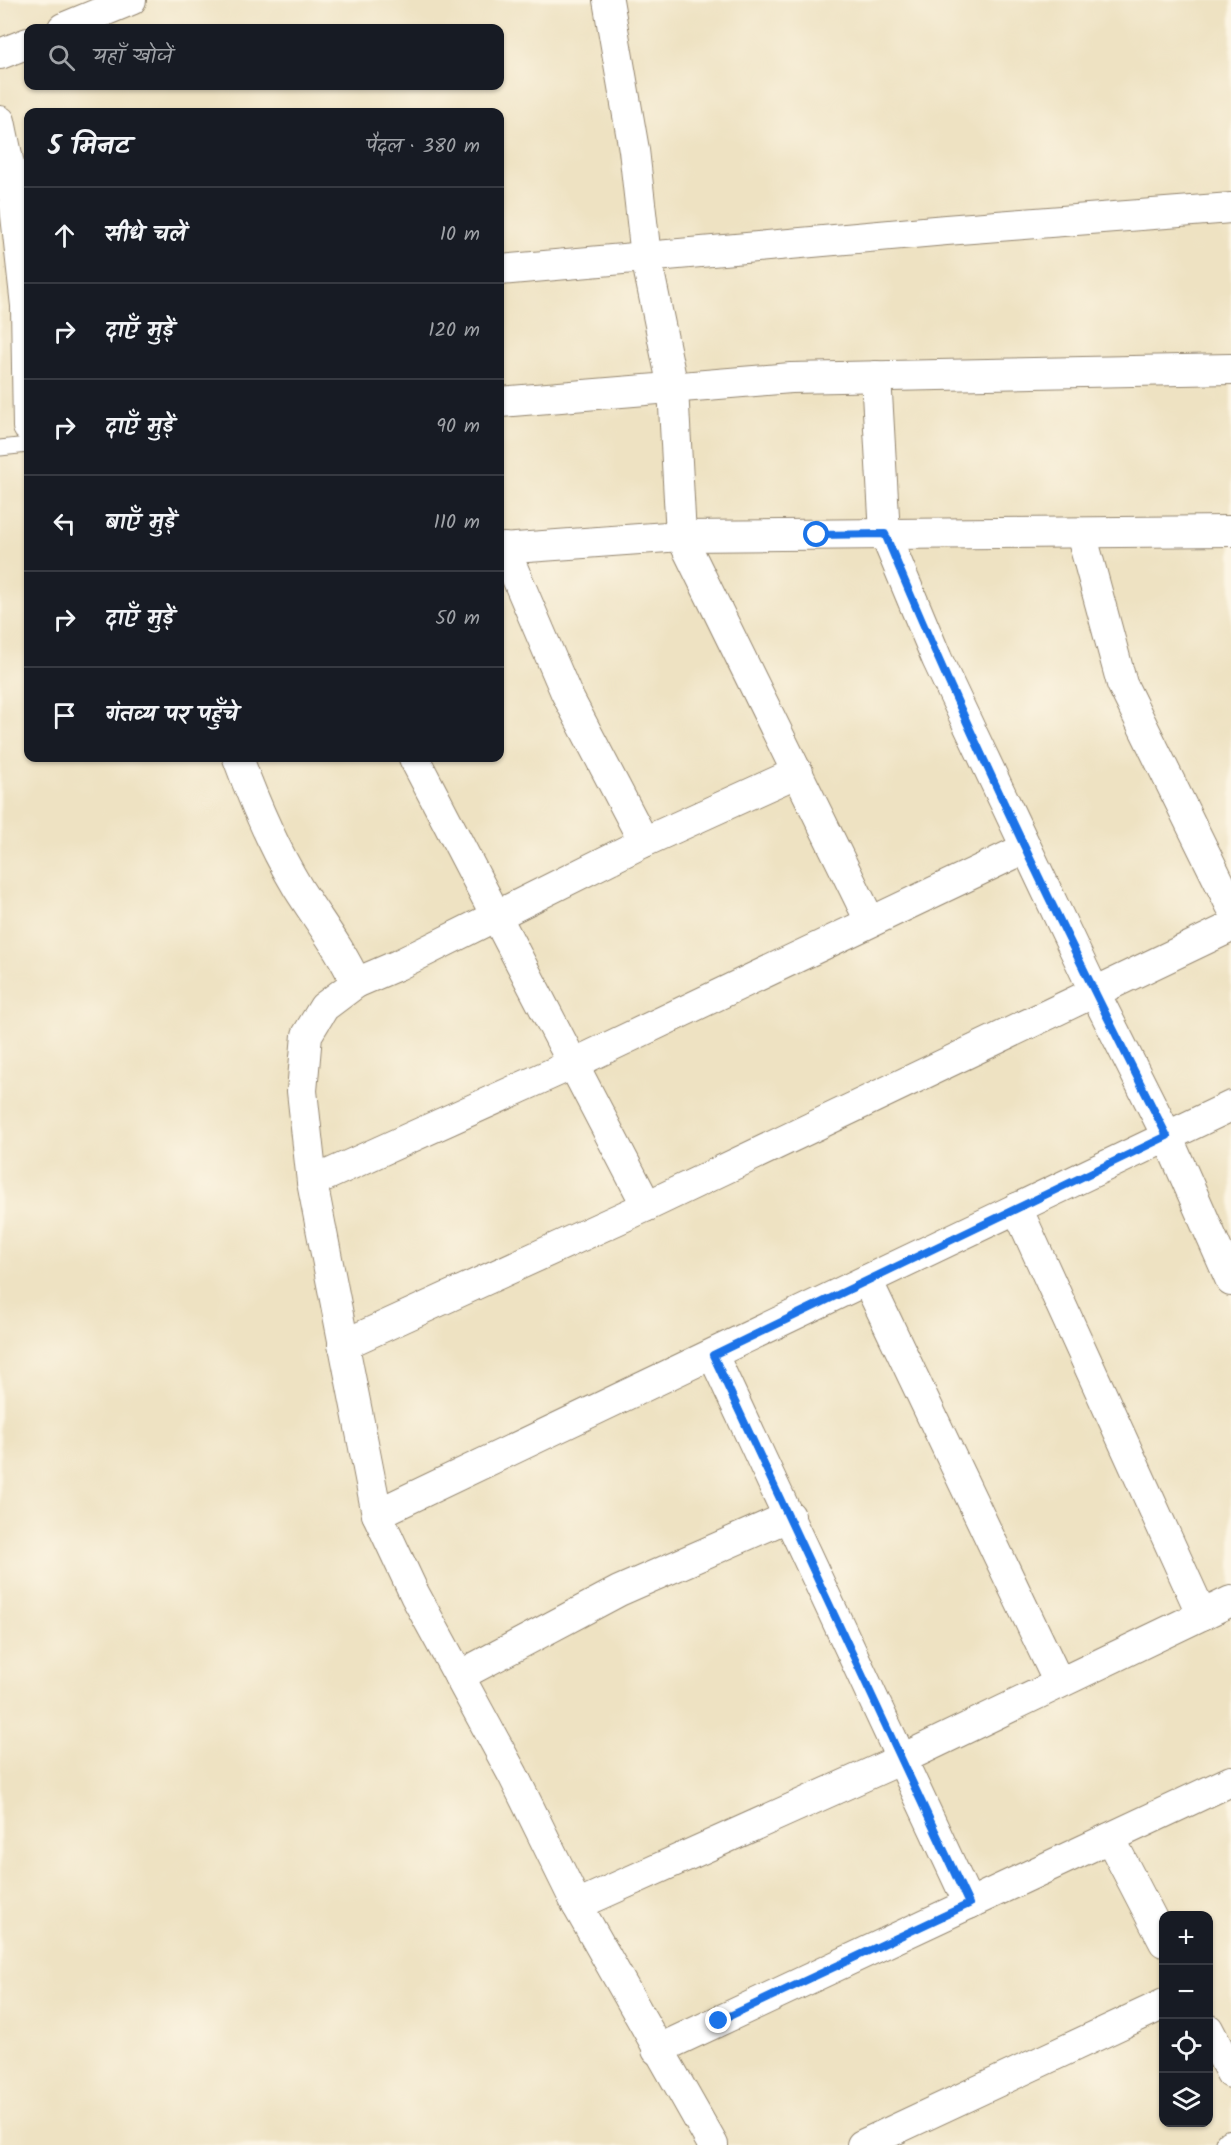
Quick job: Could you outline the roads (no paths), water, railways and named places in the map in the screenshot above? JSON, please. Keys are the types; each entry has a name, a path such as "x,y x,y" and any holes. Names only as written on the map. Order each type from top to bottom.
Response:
{"street":[{"path":"73,24 131,0"},
{"path":"608,0 634,150 646,257 673,388 681,536 870,921"},
{"path":"0,54 24,45"},
{"path":"0,121 12,179 24,281"},
{"path":"504,270 946,230 1231,208"},
{"path":"504,402 791,378 1231,369"},
{"path":"876,376 885,534 937,659 1094,991 1167,1136 1231,1281"},
{"path":"504,549 681,536 1231,531"},
{"path":"1081,533 1122,684 1231,906"},
{"path":"504,554 566,693 644,842"},
{"path":"239,762 248,787 297,886 347,964 356,983"},
{"path":"416,762 647,1206"},
{"path":"713,2145 657,2050 577,1905 513,1775 415,1595 377,1514 342,1345 312,1182 302,1091 307,1035 324,1007 356,983 644,842 798,772"},
{"path":"312,1182 573,1064 1026,848"},
{"path":"342,1345 647,1206 1231,927"},
{"path":"377,1514 1231,1106"},
{"path":"1017,1208 1202,1615"},
{"path":"867,1280 1059,1683"},
{"path":"713,1355 969,1904"},
{"path":"459,1676 619,1591 790,1516"},
{"path":"577,1905 902,1759 1231,1601"},
{"path":"657,2050 1231,1781"},
{"path":"1110,1838 1159,1932"},
{"path":"862,2145 1159,2006"},
{"path":"1213,2037 1231,2073"}],"lane":[{"path":"0,448 24,445"}]}
